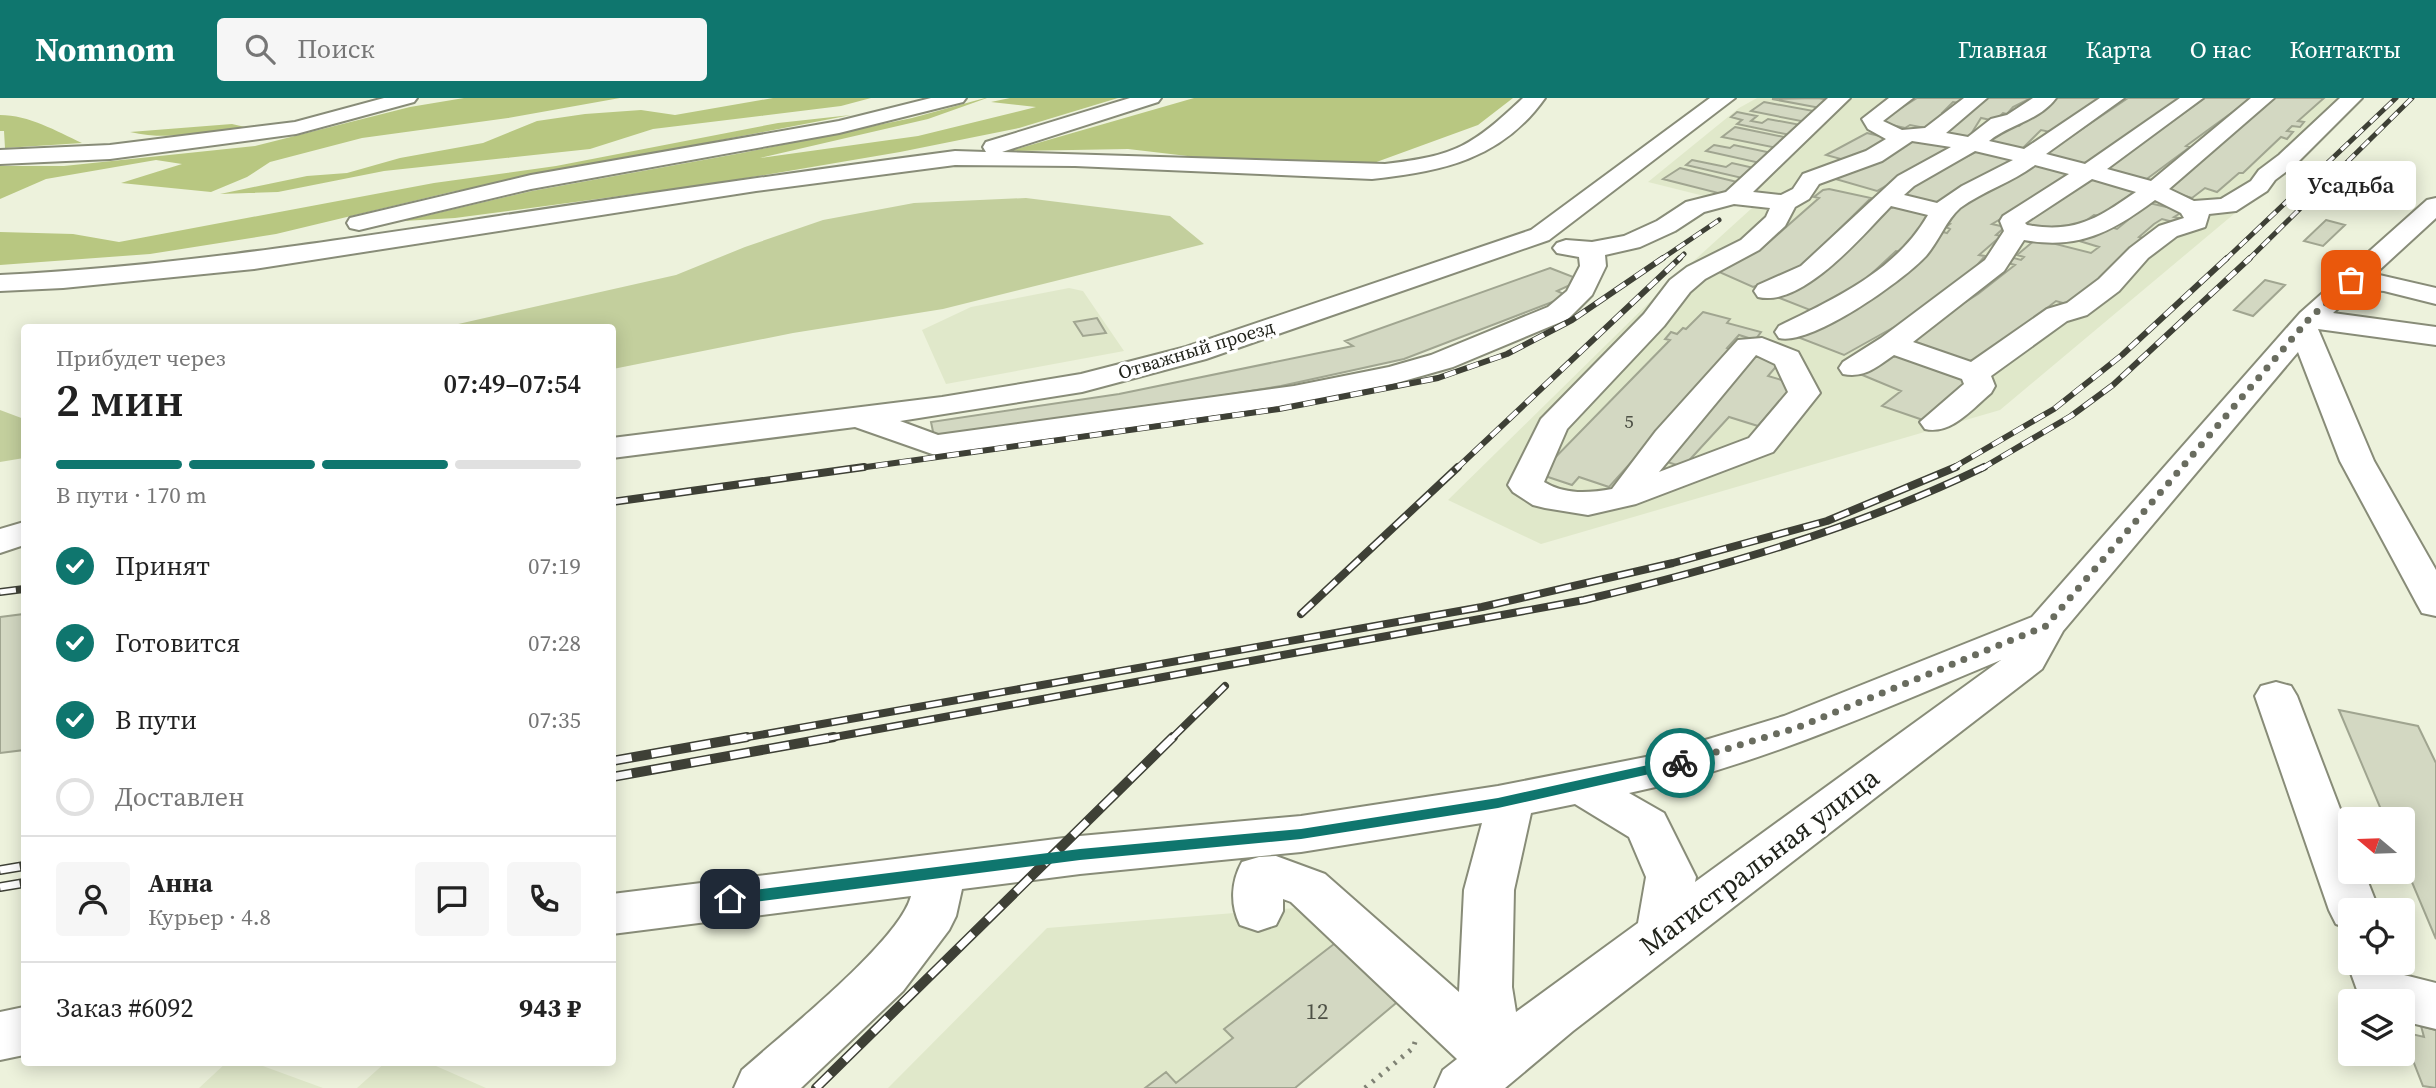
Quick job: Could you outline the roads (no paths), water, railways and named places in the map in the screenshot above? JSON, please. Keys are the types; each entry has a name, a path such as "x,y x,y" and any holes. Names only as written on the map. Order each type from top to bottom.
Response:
{"street":[{"path":"0,157 110,152 296,128 405,98"},
{"path":"254,261 372,219 438,203 531,182 839,127 956,98"},
{"path":"955,158 1151,98"},
{"path":"0,282 62,280 254,261 756,184 955,158 1075,159 1372,172 1410,168 1477,149 1535,98"},
{"name":"Отважный проезд","path":"616,447 942,406 1082,383 1196,353 1540,235 1640,162 1706,108 1725,98"},
{"path":"1734,197 1840,98"},
{"path":"1902,138 1875,125 1872,119 1903,98"},
{"path":"1930,135 1977,98"},
{"path":"1768,291 1810,272 1906,181 1972,144 1998,123 2013,121 2046,98"},
{"path":"1790,332 1845,304 1878,283 1930,235 1943,212 2026,162 2027,157 2114,98"},
{"path":"2017,231 2012,221 2088,172 2193,98"},
{"path":"2017,231 2052,236 2075,234 2111,219 2171,177 2264,98"},
{"path":"2190,208 2227,206 2259,186 2267,175 2287,160 2352,98"},
{"path":"1624,497 1660,446 1748,346 1762,347 1787,358 1804,393 1761,445 1624,497 1588,504 1545,498 1525,485 1552,426 1654,320 1680,286 1696,273 1750,245 1776,220 1785,203 1801,194 1811,179 1874,156 1902,138 1920,134 2027,157 2151,189 2190,208 2197,215 2196,222 2168,231 2139,253 2109,285 2077,309 2057,315 1975,373"},
{"path":"1515,244 1592,250 1631,242 1666,226 1695,207 1734,197 1785,203"},
{"path":"1886,198 1943,212"},
{"path":"1258,875 1511,801 1656,771 1799,727 2046,626 2306,323 2436,205"},
{"path":"1854,368 1891,344 1995,265 2017,231"},
{"path":"859,417 935,445 1294,395 1392,375 1442,361 1558,313 1578,295 1593,266 1592,250"},
{"path":"2351,280 2385,283 2436,296"},
{"path":"2306,323 2436,336"},
{"path":"2306,323 2357,461 2436,604"},
{"path":"1891,344 1975,373 1980,386 1936,422"},
{"path":"0,541 21,534"},
{"name":"Магистральная улица","path":"1480,1074 1661,934 2028,660 2046,626"},
{"path":"2276,696 2350,898"},
{"path":"1581,786 1647,826 1671,877 1661,934"},
{"path":"1480,1074 1489,890 1511,801"},
{"path":"616,913 1080,855 1276,875 1308,888 1422,992 1480,1074"},
{"path":"762,1088 884,975 931,916 941,872"},
{"path":"2378,975 2384,993 2436,1006"},
{"path":"0,1036 21,1032"}],"railway":[{"path":"2225,260 2396,98"},
{"path":"2248,260 2412,98"},
{"path":"1660,260 1719,220"},
{"path":"1680,258 1684,254"},
{"path":"852,469 1279,409 1438,378 1507,354 1572,320 1663,258"},
{"path":"1456,469 1680,258"},
{"path":"1951,469 2054,409 2122,355 2227,258"},
{"path":"1981,469 2071,416 2113,385 2250,258"},
{"path":"616,501 864,467"},
{"path":"1301,614 1458,467"},
{"path":"737,739 1482,607 1673,563 1827,521 1956,467"},
{"path":"824,739 1584,600 1737,560 1838,528 1984,467"},
{"path":"0,592 21,589"},
{"path":"1171,739 1225,686"},
{"path":"616,760 747,737"},
{"path":"616,776 834,737"},
{"path":"816,1088 1173,737"},
{"path":"0,870 21,866"},
{"path":"0,887 21,884"}],"place":[{"name":"Усадьба","path":"2351,280"}]}
